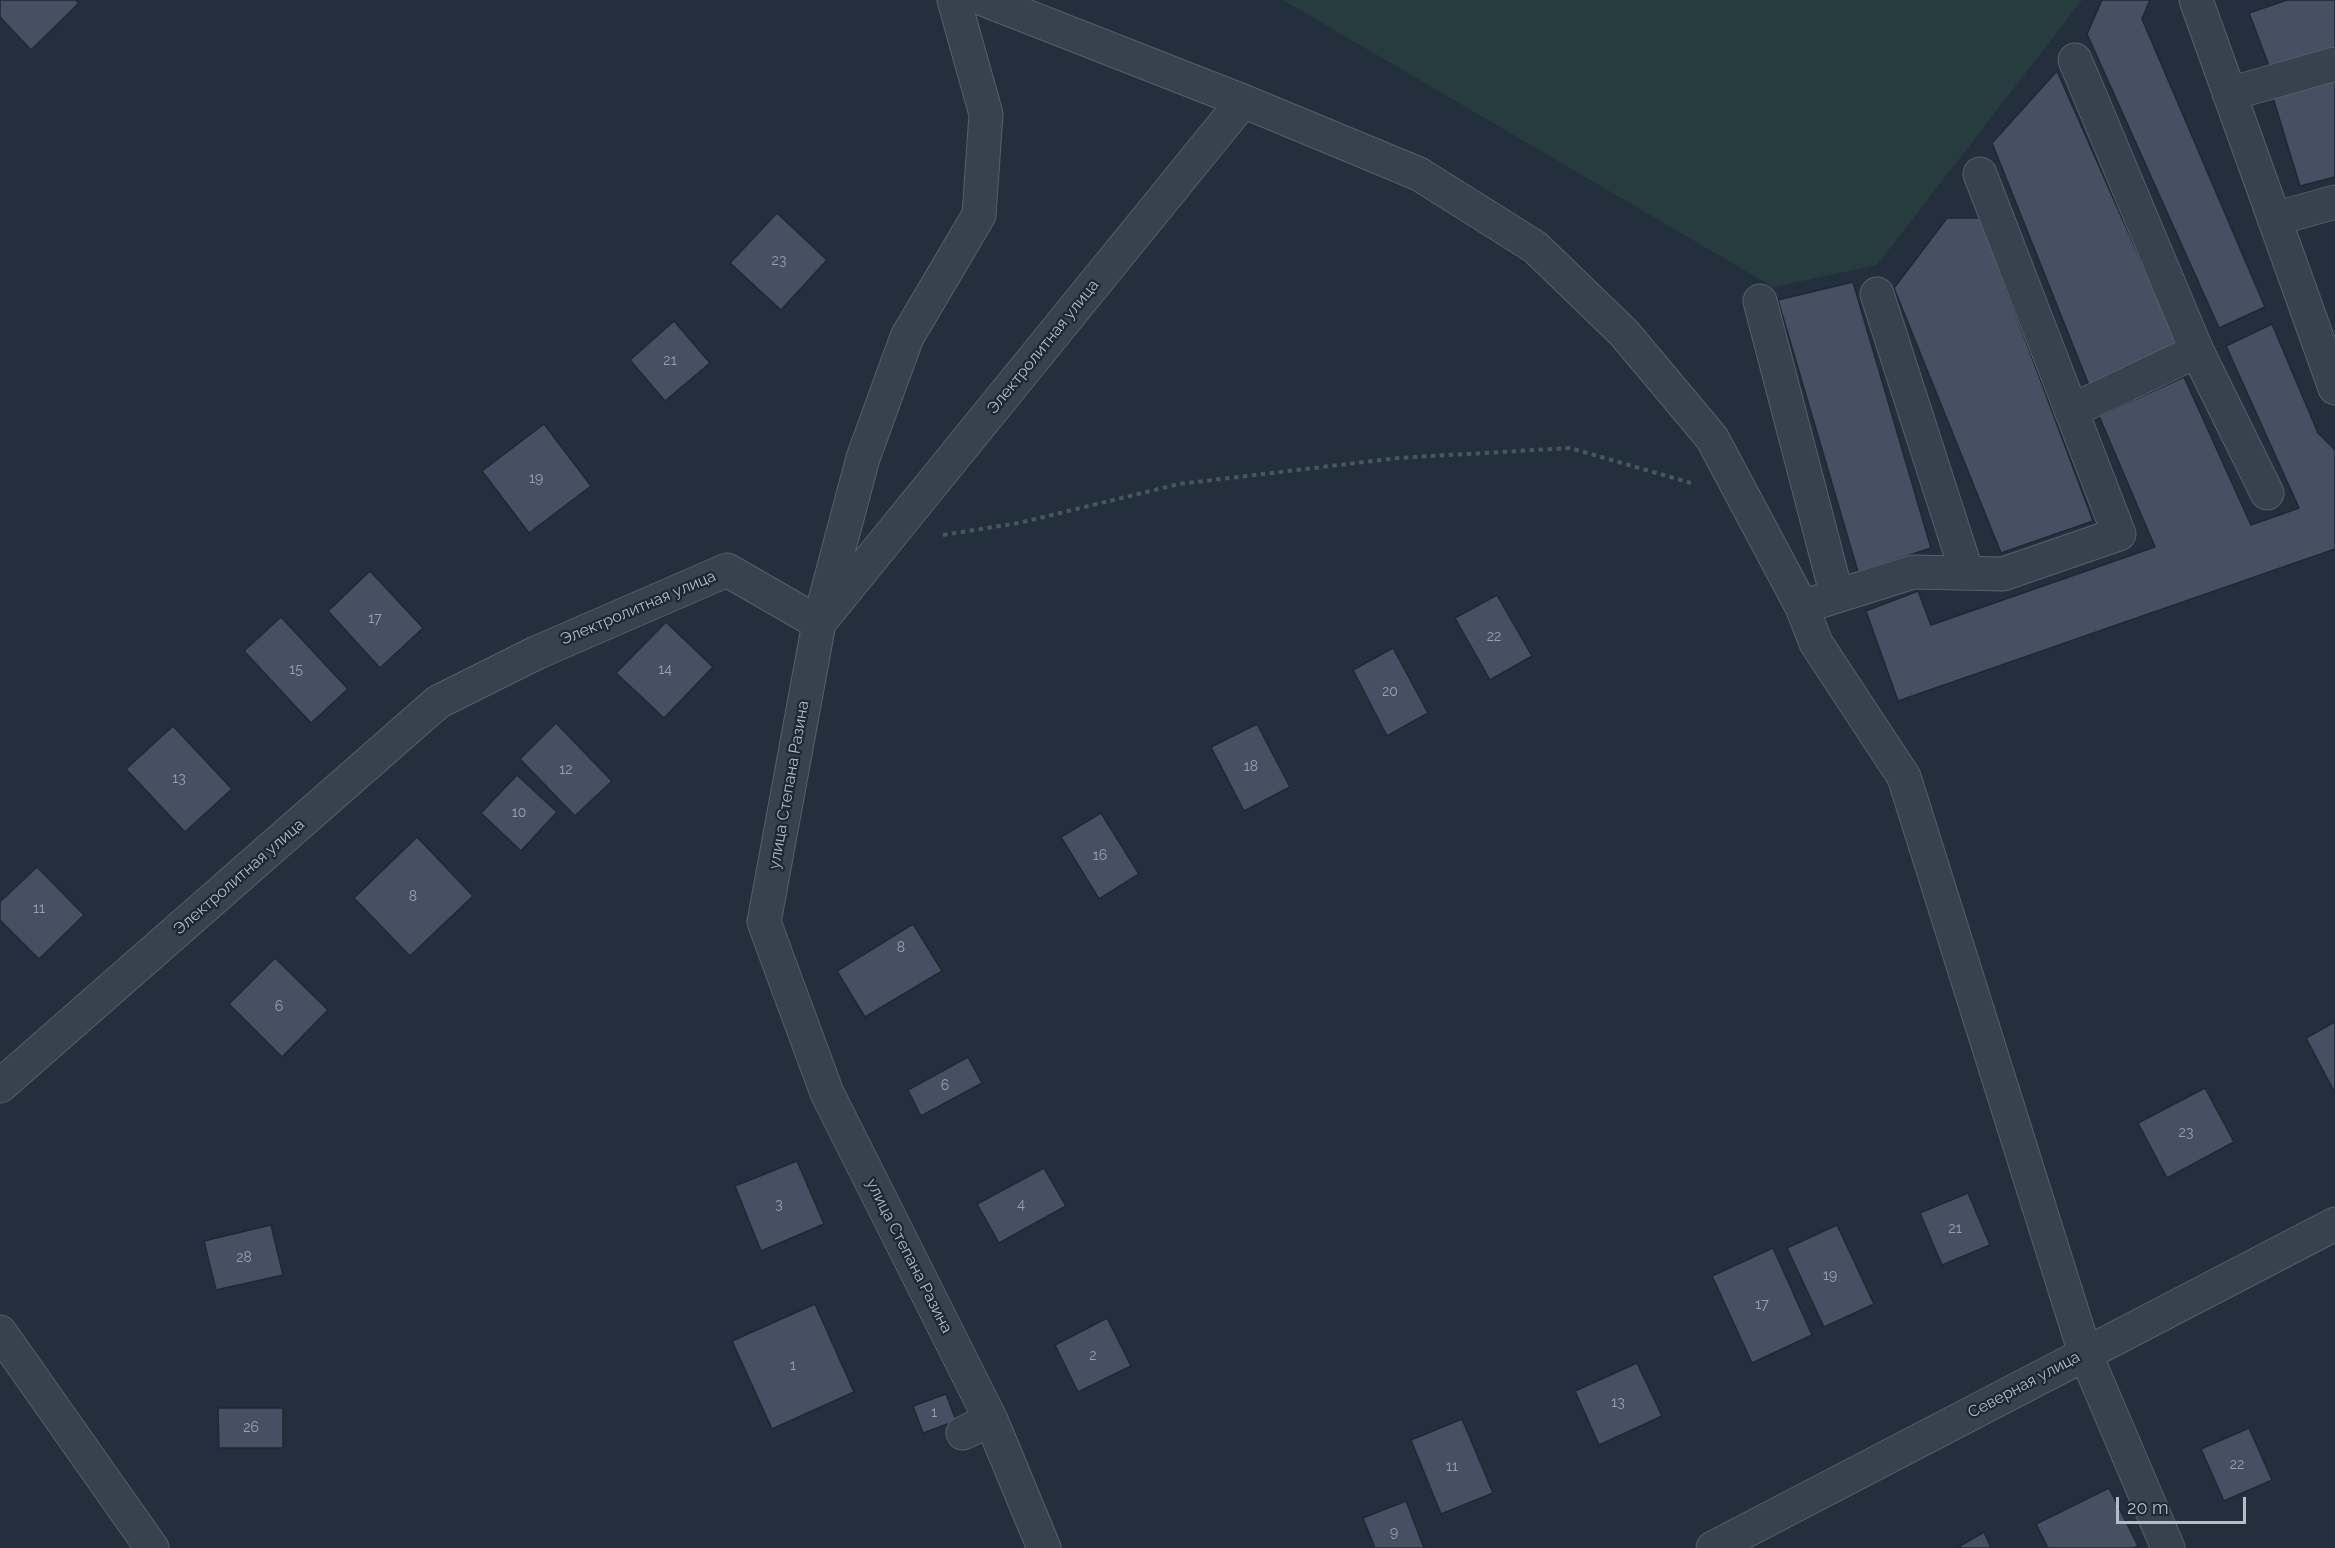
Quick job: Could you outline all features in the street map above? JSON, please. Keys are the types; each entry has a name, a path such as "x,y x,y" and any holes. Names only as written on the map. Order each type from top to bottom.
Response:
{"street":[{"name":"улица Степана Разина","path":"954,0 986,114 979,215 907,337 863,459 819,623 764,922 827,1093 977,1426 1044,1548"},
{"path":"985,0 1243,100 1419,174 1535,247 1624,333 1712,438 1802,607 1816,643 1904,777 2085,1353 2168,1548"},
{"path":"2206,3 2229,94 2274,219 2325,330 2335,388"},
{"path":"2075,60 2197,351 2267,493"},
{"path":"2229,94 2335,64"},
{"name":"Электролитная улица","path":"0,1086 438,702 536,653 727,570 819,623 1243,100"},
{"path":"1802,607 1913,572 2003,574 2119,534 1980,174"},
{"path":"2274,219 2335,202"},
{"path":"1877,294 1967,573"},
{"path":"1761,301 1837,596"},
{"path":"2072,411 2197,351"},
{"name":"Северная улица","path":"1713,1548 2335,1224"},
{"path":"0,1332 152,1548"}],"path":[{"path":"883,544 1019,523 1179,484 1398,458 1570,448 1694,484"}],"green space":[{"path":"1283,0 2082,0 1877,265 1773,287"}],"building":[{"path":"0,0 76,0 79,3 31,50 0,17"},
{"path":"2102,0 2150,0 2142,19 2265,307 2219,328 2087,34"},
{"path":"2287,0 2335,0 2335,51 2271,71 2249,13"},
{"path":"2057,71 2178,345 2090,388 1992,143"},
{"path":"2335,81 2335,177 2300,186 2273,98"},
{"path":"777,213 827,260 781,310 730,263"},
{"path":"1947,218 1980,218 2093,521 2001,553 1894,288"},
{"path":"1853,282 1931,548 1858,572 1778,300"},
{"path":"674,321 710,363 665,401 630,360"},
{"path":"2272,324 2318,433 2335,450 2335,549 1898,701 1866,611 1918,591 1931,625 2155,547 2099,416 2184,377 2251,525 2299,508 2226,346"},
{"path":"544,424 591,486 529,533 482,471"},
{"path":"370,571 423,628 380,668 328,611"},
{"path":"1497,595 1532,656 1490,680 1455,618"},
{"path":"281,617 348,689 311,723 244,651"},
{"path":"666,622 713,667 664,718 616,673"},
{"path":"1393,648 1428,713 1387,736 1353,670"},
{"path":"556,723 612,781 575,816 520,759"},
{"path":"1257,724 1290,787 1244,811 1211,747"},
{"path":"173,726 232,789 185,832 126,769"},
{"path":"517,775 557,812 521,851 481,813"},
{"path":"1101,813 1139,874 1099,899 1061,837"},
{"path":"417,837 473,896 410,956 354,898"},
{"path":"37,867 84,915 39,959 0,920 0,902"},
{"path":"913,924 942,971 865,1017 837,971"},
{"path":"275,958 328,1010 282,1057 229,1004"},
{"path":"2335,1022 2335,1093 2306,1038"},
{"path":"968,1057 982,1083 921,1116 908,1090"},
{"path":"2205,1088 2234,1142 2167,1178 2138,1123"},
{"path":"797,1161 824,1224 761,1251 735,1186"},
{"path":"1044,1168 1066,1206 999,1243 977,1204"},
{"path":"1968,1193 1990,1245 1942,1265 1920,1213"},
{"path":"271,1225 283,1275 216,1290 204,1241"},
{"path":"1837,1225 1874,1304 1824,1327 1787,1248"},
{"path":"1773,1248 1812,1335 1752,1363 1712,1276"},
{"path":"815,1304 854,1392 772,1429 732,1341"},
{"path":"1107,1318 1131,1366 1078,1392 1055,1345"},
{"path":"1637,1363 1662,1416 1599,1445 1575,1391"},
{"path":"946,1394 956,1421 923,1433 913,1406"},
{"path":"218,1408 283,1408 283,1448 219,1448"},
{"path":"1462,1419 1493,1493 1441,1514 1411,1440"},
{"path":"2249,1428 2272,1480 2224,1501 2201,1449"},
{"path":"2109,1488 2138,1546 2134,1548 2048,1548 2036,1524"},
{"path":"1406,1501 1424,1548 1375,1548 1363,1518"},
{"path":"1984,1532 1991,1548 1957,1548"}]}
